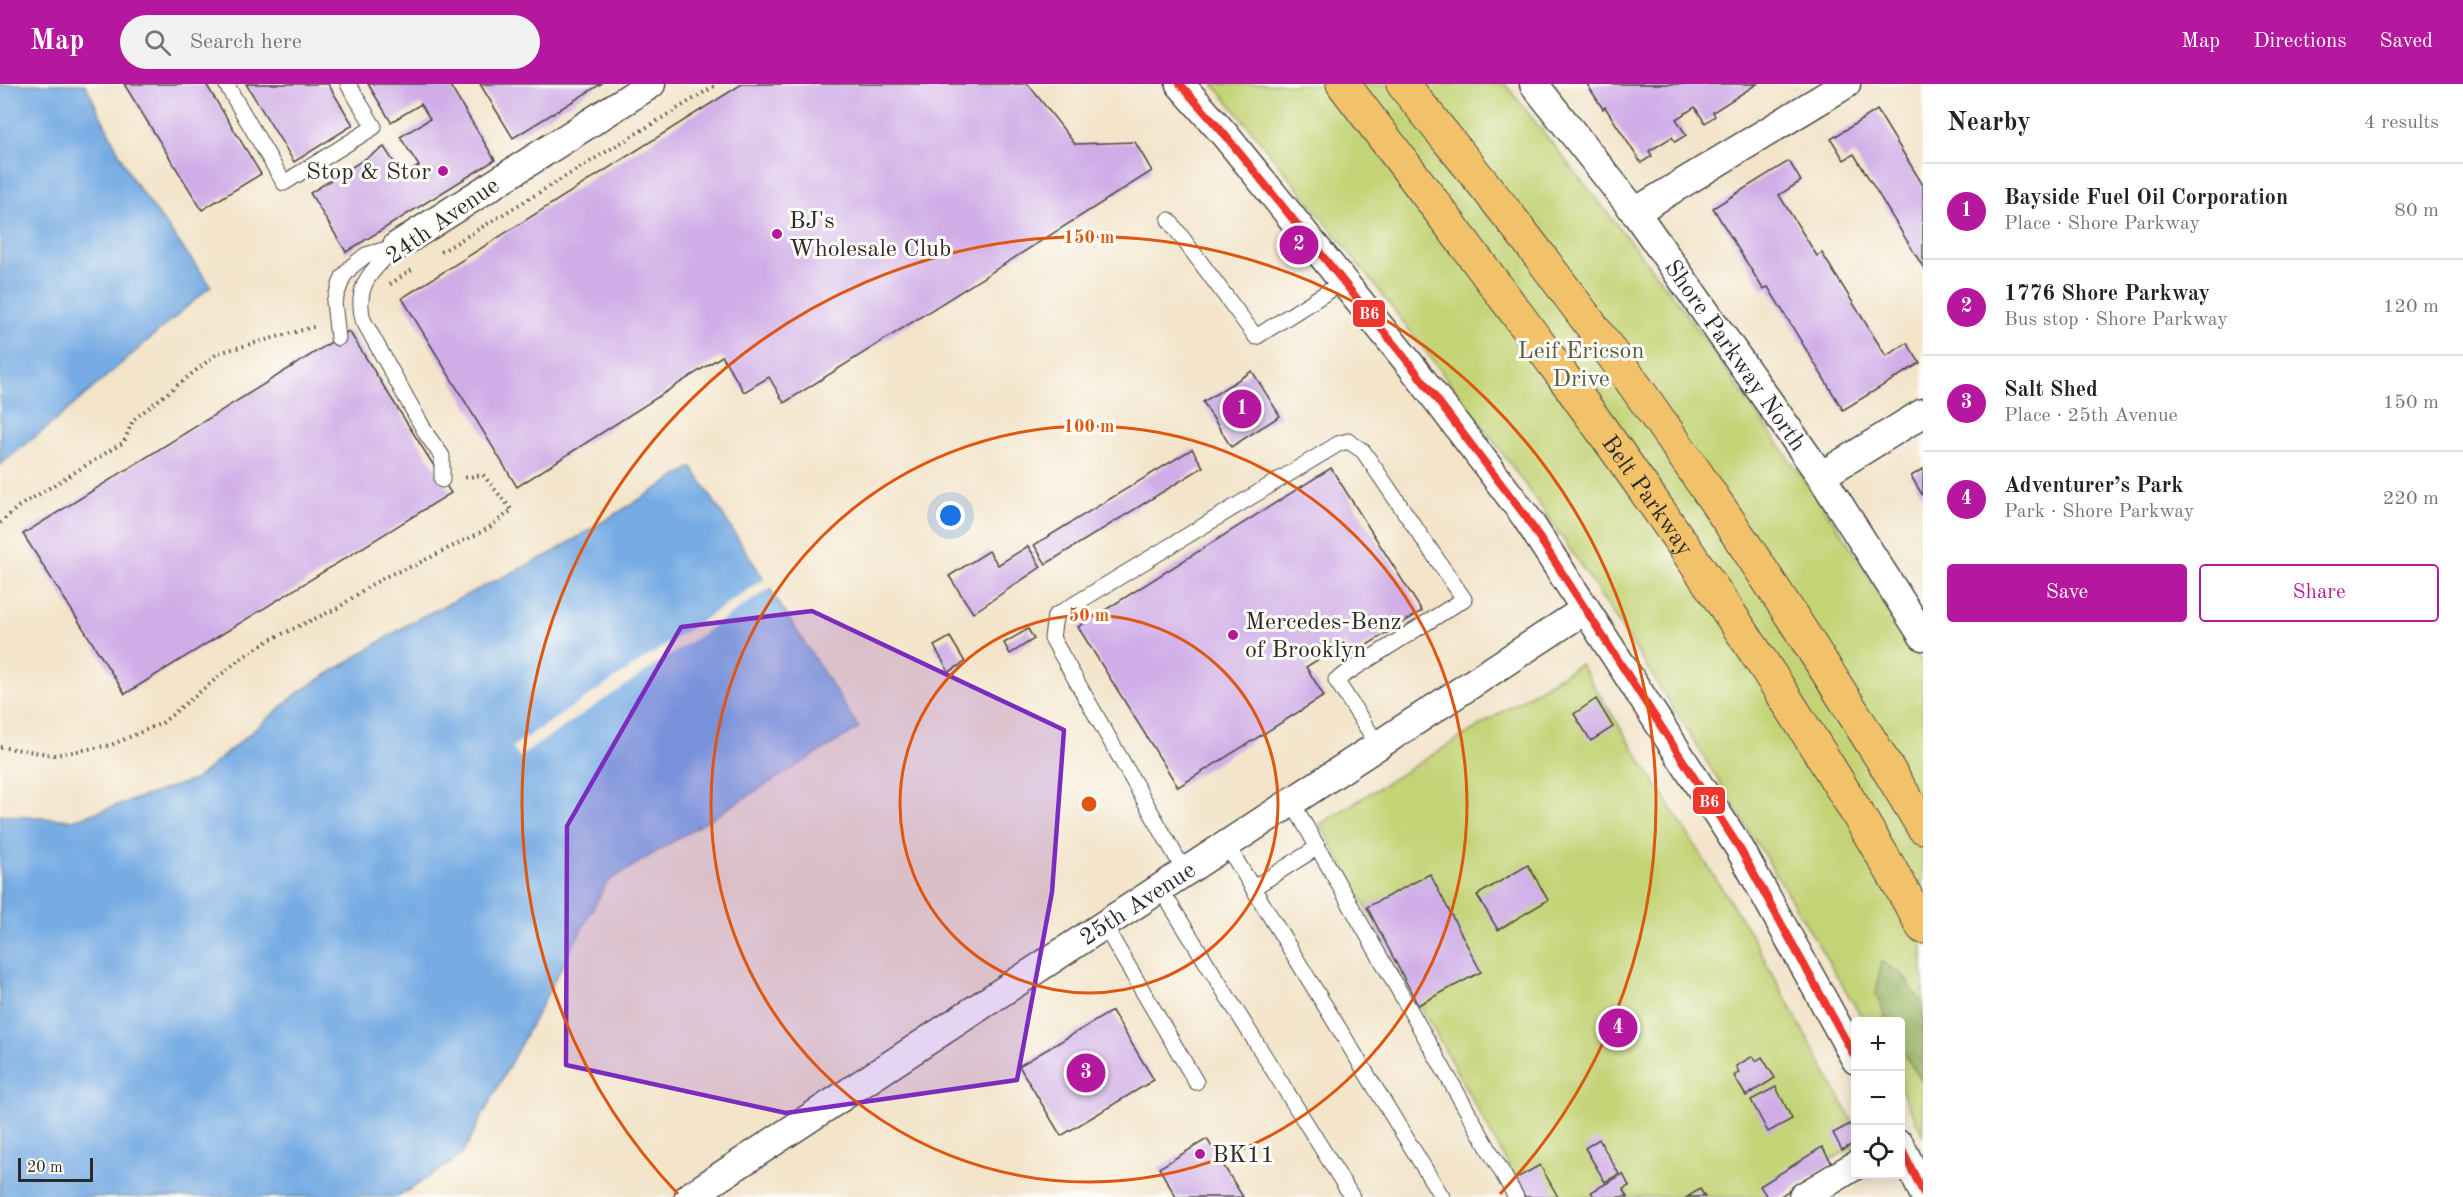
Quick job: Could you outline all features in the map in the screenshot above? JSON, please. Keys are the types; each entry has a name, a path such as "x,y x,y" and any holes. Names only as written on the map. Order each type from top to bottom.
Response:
{"highway":[{"name":"Belt Parkway","path":"1343,84 1516,311 1728,610 1824,758 1923,927"},
{"path":"1403,84 1541,258 1750,552 1850,706 1923,827"}],"street":[{"name":"24th Avenue","path":"397,246 651,84"},
{"path":"1180,84 1413,368 1526,517 1740,849 1851,1051"},
{"name":"Shore Parkway North","path":"1534,84 1635,212 1821,476 1923,636"},
{"path":"1635,212 1846,84"},
{"path":"1821,476 1923,413"},
{"name":"25th Avenue","path":"689,1197 1586,609"},
{"path":"1905,1155 1923,1192"},
{"path":"1803,1197 1851,1168"}],"lane":[{"path":"225,84 284,183 374,127 348,84"},
{"path":"1169,220 1256,337 1343,282"},
{"path":"338,338 334,302 343,277 366,255 397,246"},
{"name":"24th Avenue","path":"397,246 370,273 358,303 363,320 427,435 442,456 442,480"},
{"path":"1185,872 1052,638 1055,616 1338,444 1348,441 1363,451 1464,599 1336,680 1378,745"},
{"path":"1292,802 1516,1197"},
{"path":"1226,844 1442,1197"},
{"path":"1253,888 1318,847"},
{"path":"1160,888 1352,1197"},
{"path":"1104,925 1196,1082"}],"path":[{"path":"439,254 717,84"},
{"path":"389,284 419,266"},
{"path":"0,523 18,507 124,442 133,420 218,353 326,323"},
{"path":"0,747 55,755 111,745 162,723 240,659 271,639 338,608 389,575 415,565 487,529 512,510 483,475 442,480"}],"highlighted area":[{"path":"812,611 1064,730 1052,892 1017,1080 786,1113 566,1065 567,826 681,627"}],"green space":[{"name":"Leif Ericson Drive","path":"1213,84 1505,84 1674,297 1846,539 1923,665 1923,1136 1905,1098 1905,1017 1862,1017 1679,718 1537,501 1400,317"},
{"path":"1580,664 1749,931 1851,1119 1851,1148 1765,1197 1526,1197 1320,824"},
{"path":"1881,962 1903,975 1923,1005 1923,1082 1905,1056 1905,1017 1885,1017 1876,995"}],"water":[{"path":"0,84 85,84 132,179 211,286 55,421 0,465"},
{"path":"692,467 859,728 607,882 461,1156 398,1197 0,1197 0,815 73,820 196,779 299,692 417,619 552,553"}],"pier":[{"path":"766,578 772,587 519,757 512,747"}],"building":[{"path":"124,84 206,84 261,174 202,210"},
{"path":"246,84 328,84 353,125 294,162"},
{"name":"Stop & Stor","path":"368,84 449,84 495,160 346,252 310,193 384,147 403,176 419,166 400,137 430,119 421,104 391,122"},
{"path":"480,84 601,84 513,138"},
{"name":"BJ's Wholesale Club","path":"742,84 1028,84 1075,144 1135,142 1152,171 784,403 769,377 744,392 722,356 517,487 402,298"},
{"path":"1587,84 1757,84 1713,112 1715,116 1705,123 1695,107 1676,119 1686,135 1675,142 1672,137 1649,151 1652,156 1641,163 1605,107 1603,109"},
{"path":"1877,110 1923,185 1923,267 1854,154 1844,160 1831,139"},
{"path":"1789,161 1801,181 1779,195 1817,256 1822,253 1886,356 1907,343 1920,363 1843,410 1768,287 1763,289 1713,208"},
{"path":"349,331 451,493 125,694 23,534"},
{"path":"1252,371 1280,416 1231,447 1203,402"},
{"path":"1192,449 1203,467 1046,564 1034,545"},
{"name":"Mercedes-Benz of Brooklyn","path":"1331,468 1422,611 1351,655 1344,643 1306,667 1324,696 1178,787 1078,627"},
{"path":"1923,469 1923,496 1911,476"},
{"path":"1028,546 1041,567 973,613 949,576 989,551 998,565"},
{"path":"1028,629 1034,639 1010,654 1004,643"},
{"path":"950,637 965,662 949,672 934,646"},
{"path":"1596,699 1613,727 1591,741 1574,714"},
{"path":"1528,865 1548,900 1498,930 1477,895"},
{"path":"1430,874 1481,972 1418,1005 1367,907"},
{"path":"1112,1011 1154,1080 1061,1136 1019,1066"},
{"path":"1753,1056 1756,1061 1762,1057 1775,1078 1746,1096 1734,1076 1739,1072 1736,1066"},
{"path":"1776,1087 1792,1119 1768,1132 1751,1100"},
{"path":"1851,1124 1851,1145 1842,1150 1833,1133"},
{"name":"BK11","path":"1207,1139 1243,1197 1176,1197 1159,1168"},
{"path":"1599,1139 1619,1174 1605,1182 1585,1148"},
{"path":"1822,1147 1832,1163 1779,1197 1767,1197 1760,1186"},
{"path":"1540,1165 1558,1197 1525,1197 1515,1179"},
{"path":"1623,1174 1629,1186 1623,1189 1628,1197 1594,1197 1591,1192"},
{"path":"1700,1189 1705,1197 1687,1197"}],"transit line":[{"name":"B6","path":"1180,84 1225,135 1413,368 1526,517 1740,849 1851,1050"},
{"name":"B6","path":"1905,1156 1923,1192"}],"place":[{"name":"Stop & Stor","path":"443,171"},
{"name":"BJ's Wholesale Club","path":"777,234"},
{"name":"1776 Shore Parkway","path":"1299,245"},
{"name":"Bayside Fuel Oil Corporation","path":"1242,409"},
{"name":"Mercedes-Benz of Brooklyn","path":"1233,635"},
{"name":"Adventurer’s Park","path":"1618,1028"},
{"name":"Salt Shed","path":"1086,1073"},
{"name":"BK11","path":"1200,1154"}]}
